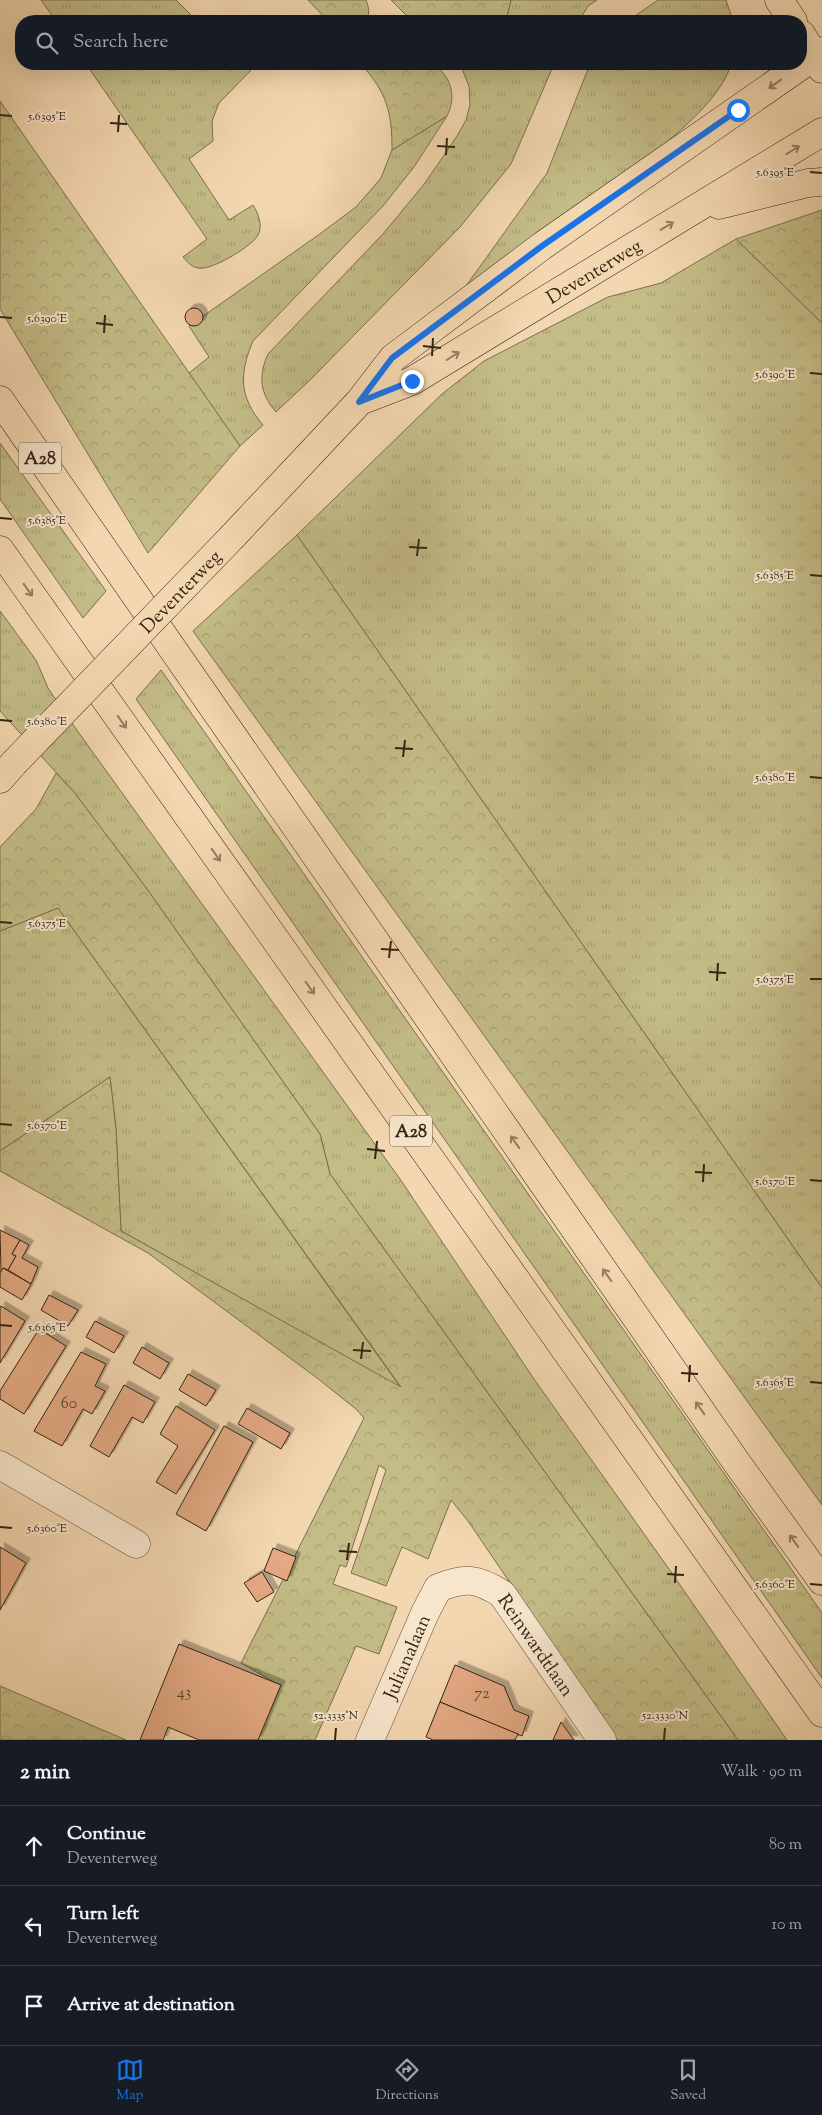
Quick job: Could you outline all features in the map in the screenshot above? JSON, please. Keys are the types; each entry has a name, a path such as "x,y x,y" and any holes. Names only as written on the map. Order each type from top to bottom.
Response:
{"main road":[{"path":"779,0 789,15"},
{"name":"Deventerweg","path":"7,771 359,402 392,358 542,246 738,110 791,70"},
{"name":"Deventerweg","path":"359,402 412,381 822,132"},
{"path":"691,212 808,183 822,182"},
{"name":"A28","path":"0,400 737,1462 822,1581"},
{"name":"A28","path":"0,550 822,1713"}],"street":[{"path":"0,1465 136,1544"},
{"name":"Reinwardtlaan","path":"453,1582 470,1579 487,1584 502,1594 602,1740"},
{"name":"Julianalaan","path":"370,1740 425,1613 438,1588 453,1582"}],"green space":[{"path":"41,0 176,0 191,15 52,15"},
{"path":"308,0 366,0 368,8 368,15 322,15"},
{"path":"391,0 511,0 507,15 406,15"},
{"path":"511,0 597,0 588,6 583,15 507,15"},
{"path":"658,0 726,0 731,15 637,15"},
{"path":"90,70 251,70 219,103 212,121 213,141 189,159 229,220 253,205 259,217 260,230 252,242 229,258 204,268 198,268 189,264 183,257 207,239"},
{"path":"366,70 441,70 451,87 452,94 452,101 447,116 392,150 389,114 382,94"},
{"path":"462,70 551,70 511,164 460,227 312,378 276,412 264,392 262,384 263,370 268,354 383,234 425,183 466,120 470,105 469,86"},
{"path":"588,70 728,70 722,83 707,104 664,144 615,182 461,293 547,173"},
{"path":"0,101 240,446 148,553 0,309"},
{"path":"447,116 414,167 383,206 253,341 245,364 244,385 249,405 263,425 240,446 189,373 209,357 189,326 356,207 381,178 392,150"},
{"path":"822,210 822,323 736,239"},
{"path":"736,239 822,323 822,1288 297,535 442,394 484,361 608,297 661,283"},
{"path":"0,443 106,591 83,618 0,499"},
{"path":"297,535 822,1288 822,1505 193,631"},
{"path":"0,611 36,660 48,688 71,722 400,1179 536,1382 669,1569 787,1740 738,1740 330,1174 320,1134 147,889 74,792 0,711"},
{"path":"161,670 822,1613 822,1678 136,699"},
{"path":"56,773 74,792 147,889 320,1134 330,1174 738,1740 617,1740 468,1521 451,1500 428,1559 402,1547 386,1586 351,1573 386,1470 379,1465 346,1567 340,1565 333,1584 397,1607 379,1654 356,1646 315,1740 255,1740 274,1682 241,1663 364,1418 356,1409 317,1378 148,1253 0,1171 0,1151 110,1077 116,1129 121,1231 401,1387 58,908 0,931 0,847 36,809"},
{"path":"58,908 401,1388 121,1231 116,1129 110,1077 0,1151 0,931"},
{"path":"0,1686 126,1740 0,1740"}],"building":[{"path":"194,308 200,311 203,317 200,323 194,326 188,323 185,317 188,311"},
{"path":"0,1230 20,1240 12,1254 16,1256 8,1270 3,1268 1,1272"},
{"path":"20,1240 29,1245 22,1258 38,1267 31,1284 8,1270 16,1256 12,1254"},
{"path":"3,1268 31,1284 22,1300 0,1287 0,1273"},
{"path":"49,1295 78,1310 68,1326 41,1310"},
{"path":"1,1306 25,1321 0,1363 0,1308"},
{"path":"95,1321 124,1336 114,1353 86,1337"},
{"path":"39,1329 66,1346 24,1414 0,1399 0,1391"},
{"path":"142,1347 169,1363 160,1379 133,1363"},
{"path":"81,1352 106,1364 95,1386 105,1391 92,1414 83,1409 62,1446 34,1431"},
{"path":"188,1374 216,1390 206,1406 179,1390"},
{"path":"124,1385 155,1402 143,1423 132,1417 109,1457 90,1446"},
{"path":"176,1406 215,1430 176,1494 156,1482 178,1446 160,1434"},
{"path":"247,1408 290,1433 281,1449 238,1424"},
{"path":"224,1426 253,1442 206,1531 176,1514"},
{"path":"0,1547 26,1563 0,1610"},
{"path":"273,1548 296,1557 287,1581 264,1571"},
{"path":"262,1572 274,1592 257,1602 244,1583"},
{"path":"179,1644 281,1685 258,1740 199,1740 168,1727 163,1740 140,1740"},
{"path":"455,1665 504,1686 514,1710 529,1716 522,1736 440,1702"},
{"path":"440,1702 518,1734 515,1740 433,1740 426,1737"},
{"path":"561,1722 574,1740 553,1740"}],"route":[{"path":"412,381 359,402 392,358 542,246 738,110"}]}
